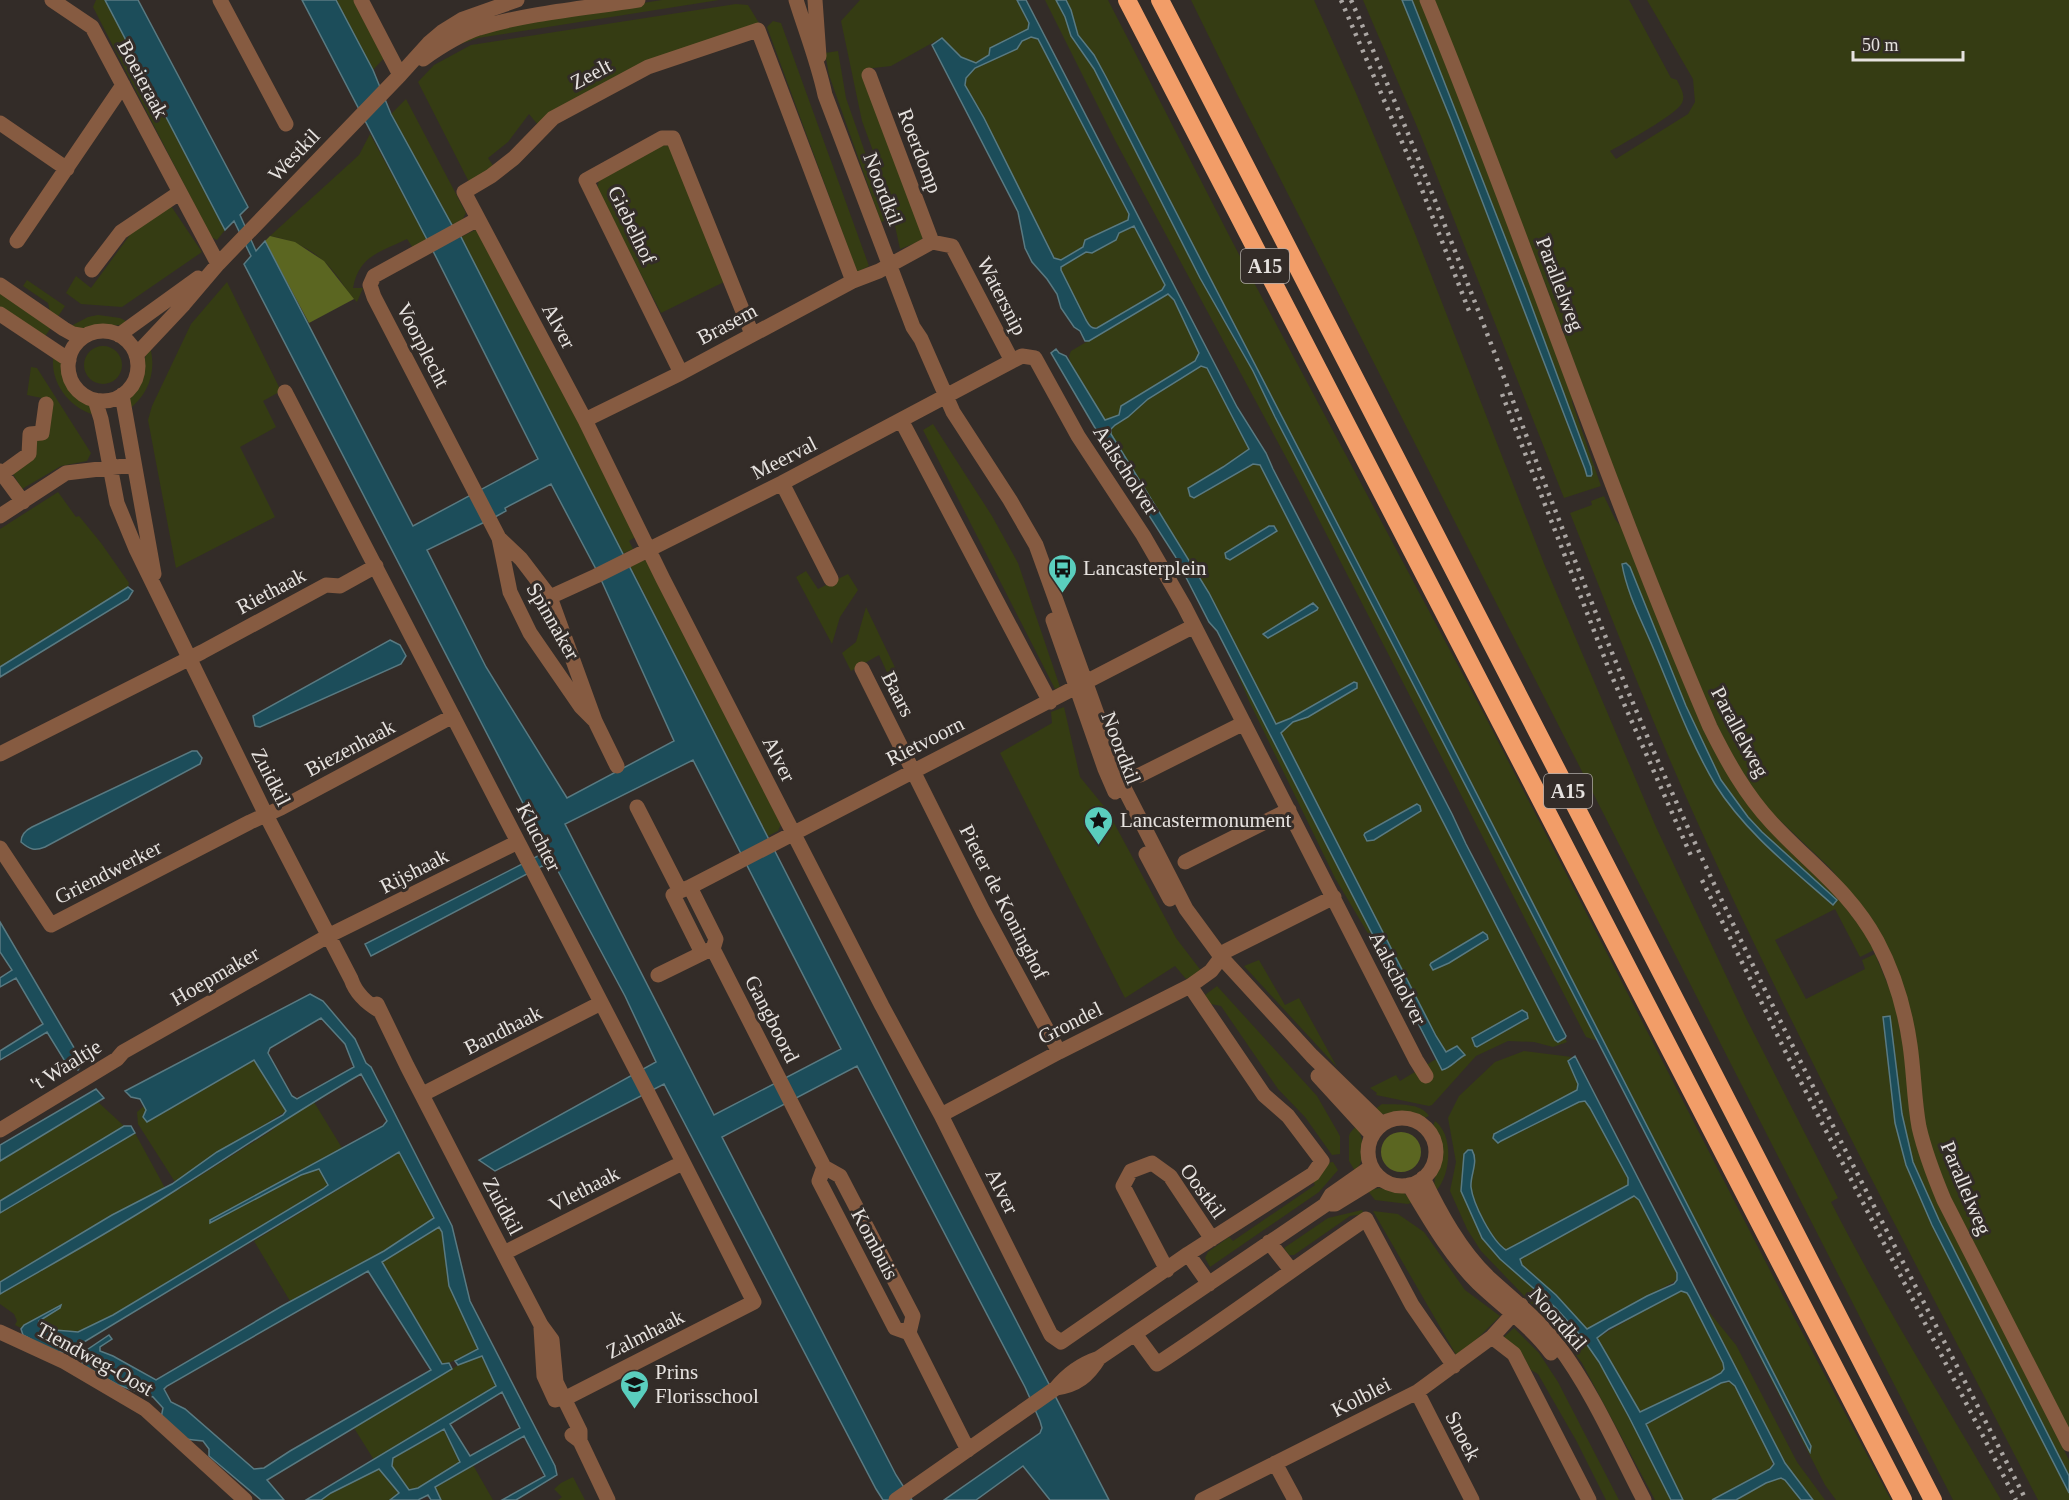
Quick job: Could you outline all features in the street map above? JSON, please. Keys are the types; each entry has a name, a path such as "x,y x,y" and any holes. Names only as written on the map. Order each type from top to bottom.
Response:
{"highway":[{"name":"A15","path":"1127,0 1903,1500"},
{"name":"A15","path":"1160,0 1933,1500"},
{"name":"A15","path":"1171,0 1202,82"}],"street":[{"name":"Boeieraak","path":"52,0 93,27 218,264"},
{"path":"220,0 286,124"},
{"path":"361,0 395,80"},
{"name":"Westkil","path":"135,355 218,264 429,42 456,23 484,10 517,0"},
{"name":"Westkil","path":"395,80 445,44 478,28 516,19 639,0"},
{"name":"Noordkil","path":"796,0 809,44 819,65"},
{"name":"Noordkil","path":"815,0 819,65 825,95 913,327 914,339 951,427 998,496 1030,554 1082,686 1105,769 1125,813 1178,912 1219,962 1377,1130"},
{"name":"Parallelweg","path":"1427,0 1507,202 1628,526 1710,727 1729,765 1757,805 1772,823 1839,887 1866,921 1878,944 1890,969 1905,1016 1919,1125 1931,1170 1944,1200 2069,1444"},
{"name":"Zeelt","path":"464,192 491,176 514,158 553,118 562,112 648,67 758,30 853,281"},
{"name":"Roerdomp","path":"869,75 932,242"},
{"path":"17,241 123,85"},
{"path":"0,123 68,169"},
{"name":"Giebelhof","path":"681,373 586,180 662,138 673,138 752,334"},
{"name":"Alver","path":"464,192 585,420 882,1006 941,1115 1051,1335 1061,1342"},
{"path":"92,270 121,232 179,193"},
{"name":"Voorplecht","path":"478,219 374,276 370,285 374,297 499,538"},
{"path":"888,265 932,242"},
{"name":"Watersnip","path":"932,242 952,246 1012,361 941,399"},
{"name":"Westkil","path":"119,335 218,264"},
{"name":"Brasem","path":"585,420 681,373 853,281 888,265"},
{"path":"0,285 73,334 85,336 102,331 119,335 128,342 135,355 136,376 131,387 122,395 109,400 95,400 82,394 74,385 69,373 69,360 74,346 85,336"},
{"path":"0,314 69,360"},
{"name":"Aalscholver","path":"1012,361 1022,356 1035,358 1078,436 1143,535 1194,626 1426,1076"},
{"name":"Kluchter","path":"285,392 754,1302"},
{"name":"Zuidkil","path":"122,395 157,592"},
{"name":"Meerval","path":"649,548 782,483 941,399"},
{"name":"Zuidkil","path":"95,400 101,419 117,503 136,549 188,658 328,936 351,979 362,984 376,999 380,1011 541,1325 544,1376 559,1399 572,1434 580,1441 609,1498"},
{"path":"22,502 1,473 29,454 30,434 42,433 46,404"},
{"path":"901,420 1050,702"},
{"path":"0,516 66,473 134,465"},
{"path":"782,483 831,579"},
{"name":"Spinnaker","path":"499,538 521,559 550,597 595,722 617,766"},
{"name":"Spinnaker","path":"499,538 510,592 531,633 581,707 595,722"},
{"name":"Spinnaker","path":"550,597 649,548"},
{"name":"Riethaak","path":"0,754 326,585 340,586 376,566"},
{"path":"1082,686 1194,626"},
{"name":"Baars","path":"862,669 913,770"},
{"name":"Rietvoorn","path":"794,833 913,770 1082,686"},
{"name":"Biezenhaak","path":"266,815 453,716"},
{"path":"1140,775 1244,723"},
{"name":"Pieter de Koninghof","path":"913,770 983,911 1059,1052"},
{"name":"Gangboord","path":"637,807 716,939 707,951 793,1107"},
{"path":"1185,862 1289,810"},
{"name":"Griendwerker","path":"0,848 51,925 266,815"},
{"path":"685,889 794,833"},
{"name":"Rijshaak","path":"328,936 521,848"},
{"path":"1219,962 1227,951 1334,897"},
{"name":"Hoepmaker","path":"123,1052 328,936"},
{"path":"658,975 707,951"},
{"name":"Grondel","path":"941,1115 1190,986 1219,962"},
{"name":"Oostkil","path":"1061,1342 1188,1254 1313,1174 1322,1161 1288,1116 1264,1095 1190,986"},
{"name":"Bandhaak","path":"423,1095 602,1004"},
{"name":"'t Waaltje","path":"0,1130 117,1059 123,1052"},
{"name":"Kombuis","path":"793,1107 824,1167 840,1176 913,1316 909,1333 968,1450"},
{"path":"1396,1119 1419,1123 1429,1132 1434,1143 1435,1156 1431,1168 1416,1181 1396,1185 1375,1172 1368,1156 1369,1146 1377,1130 1396,1119"},
{"name":"Vlethaak","path":"504,1253 682,1163"},
{"name":"Oostkil","path":"1167,1270 1123,1186 1131,1171 1152,1163 1170,1176 1212,1239"},
{"name":"Kombuis","path":"824,1167 819,1181 895,1328 909,1333"},
{"path":"896,1500 1056,1388 1075,1369 1099,1358 1209,1284 1325,1205 1331,1195 1375,1172"},
{"name":"Noordkil","path":"1416,1181 1443,1241 1459,1262 1480,1284 1542,1326 1572,1365 1644,1500"},
{"path":"1135,1334 1157,1364 1204,1334 1291,1270 1366,1220 1412,1305 1454,1366"},
{"path":"1269,1242 1291,1270"},
{"path":"1188,1254 1209,1284"},
{"name":"Zalmhaak","path":"559,1399 754,1302"},
{"name":"Noordkil","path":"1518,1309 1563,1368 1632,1500"},
{"name":"Kolblei","path":"1202,1500 1417,1392 1492,1337 1518,1309"},
{"name":"Tiendweg-Oost","path":"0,1332 65,1362 145,1409 245,1500"},
{"path":"1492,1337 1514,1354 1589,1500"},
{"name":"Snoek","path":"1417,1392 1472,1500"},
{"path":"1275,1463 1295,1500"}],"green space":[{"path":"96,0 105,0 225,230 217,240 211,237 93,7"},
{"path":"336,0 357,0 386,56 373,70"},
{"path":"662,0 719,0 478,38 455,46 454,44 516,23"},
{"path":"860,0 1018,0 1029,23 1028,30 990,48 989,55 975,63 961,57 941,38 891,66 865,69 923,236 921,241 900,249 887,189 862,121 841,21"},
{"path":"1045,0 1056,0 1071,36 1094,69 1200,278 1253,371 1598,1041 1586,1037 1302,487 1116,142"},
{"path":"1066,0 1108,0 1234,245 1485,716 1794,1317 1891,1500 1836,1500 1825,1485 1696,1232 1810,1451 1811,1446 1422,687 1106,78 1094,55 1078,35"},
{"path":"1191,0 1314,0 1414,231 1545,566 1656,827 1747,1020 1838,1198 1831,1202 1893,1315 2001,1500 1953,1500"},
{"path":"1363,0 1402,0 1451,120 1587,476 1592,474 1591,467 1526,291 1412,0 1420,0 1573,397 1572,402 1601,486 1564,498 1421,136"},
{"path":"1433,0 1629,0 1671,78 1677,80 1683,97 1682,103 1670,114 1610,151 1616,159 1688,114 1695,102 1693,79 1647,0 2069,0 2069,1433 1950,1196 1932,1151 1925,1122 1916,1043 1870,916 1830,868 1768,809 1750,786 1722,736 1685,652 1545,283"},
{"path":"736,4 748,5 759,23 661,58 538,125 529,114 508,142 488,158 494,167 469,182 418,82 434,65 471,45"},
{"path":"773,21 781,23 869,266 857,272 767,27"},
{"path":"1038,37 1167,288 1097,328 1090,327 1086,320 965,85 966,78 975,68 1017,49 1022,41"},
{"path":"838,51 846,98 874,178 884,221 881,222 829,75 825,53"},
{"path":"406,99 466,213 462,220 452,225 391,114"},
{"path":"370,134 427,239 413,248 407,239 366,261 360,268 353,288 363,288 357,302 340,279 316,255 290,241 270,236 359,155"},
{"path":"663,145 671,146 724,282 661,313 597,189 599,180"},
{"path":"171,206 202,252 122,307 81,304 66,293 76,276 91,288 135,228"},
{"path":"475,230 482,232 637,536 629,541 633,549 622,554 461,237"},
{"path":"270,236 295,242 324,261 354,299 309,323 265,241"},
{"path":"27,280 65,306 57,318 50,312 48,303 23,286"},
{"path":"227,282 281,391 263,401 276,427 240,447 275,517 176,568 148,420 152,406 191,324"},
{"path":"0,290 52,326 44,338 0,309"},
{"path":"1169,293 1207,360 1481,883 1567,1042 1553,1047 1534,1042 1508,1041 1476,1056 1429,1106 1376,1095 1377,1093 1370,1088 1396,1075 1400,1081 1441,1056 1335,878 1249,701 1212,613 1070,364 1071,351"},
{"path":"98,315 120,318 130,323 86,328 71,326 88,317"},
{"path":"103,346 117,351 122,365 117,379 103,384 89,379 84,365 89,351"},
{"path":"150,347 152,365 149,382 141,397 128,410 130,400 140,379"},
{"path":"54,353 62,363 69,386 87,403 95,415 69,400 57,383 54,374"},
{"path":"31,367 37,368 91,453 87,461 61,466 22,489 13,474 36,437 49,436 52,400 27,395"},
{"path":"933,424 992,516 1018,563 1060,687 1055,689 923,430"},
{"path":"58,492 76,517 79,516 101,543 129,583 128,587 0,667 0,529"},
{"path":"1604,496 1622,528 1707,736 1830,887 1864,932 1874,950 1860,957 1835,909 1775,940 1806,999 1865,969 1862,960 1875,954 1893,997 1937,1200 2069,1460 2069,1476 1939,1220 1913,1162 1902,1114 1890,1017 1883,1017 1895,1123 1906,1165 1932,1225 2069,1493 2069,1500 2038,1500 1822,1082 1700,828 1649,711 1570,513 1592,505 1591,501"},
{"path":"645,560 783,820 778,831 768,836 630,566"},
{"path":"806,571 818,589 848,574 858,590 840,617 832,644 796,577"},
{"path":"866,607 900,678 891,681 879,655 851,671 842,653 856,642"},
{"path":"1064,707 1080,777 1107,810 1176,938 1202,972 1186,979 1175,966 1125,998 1000,753 1052,723 1051,712"},
{"path":"1259,960 1285,1005 1299,998 1337,1067 1244,966"},
{"path":"1217,986 1317,1096 1340,1136 1340,1154 1332,1155 1305,1117 1278,1089 1221,1006 1211,1004 1205,995"},
{"path":"1524,1051 1572,1057 1569,1059 1579,1086 1576,1091 1493,1136 1501,1141 1585,1101 1628,1178 1628,1185 1506,1250 1489,1231 1475,1203 1471,1181 1475,1159 1468,1150 1464,1154 1461,1191 1482,1238 1500,1259 1551,1303 1576,1330 1599,1362 1671,1500 1655,1500 1582,1363 1557,1330 1481,1251 1467,1229 1450,1191 1456,1162 1448,1118 1459,1096 1495,1062"},
{"path":"254,1060 286,1111 175,1182 138,1124 137,1112 144,1106 147,1122"},
{"path":"98,1102 124,1126 0,1201 0,1161"},
{"path":"314,1102 342,1148 210,1222 301,1175 319,1169 328,1185 302,1204 113,1315 78,1332 44,1329 39,1326 39,1321 60,1308 21,1328 15,1325 17,1321 14,1314 0,1304 0,1294 176,1191 271,1131 290,1115"},
{"path":"1382,1104 1414,1106 1429,1116 1424,1118 1411,1113 1383,1114 1374,1110"},
{"path":"1435,1121 1441,1127 1448,1145 1445,1175 1436,1191 1436,1173 1441,1152 1433,1126"},
{"path":"1356,1126 1361,1137 1363,1155 1355,1171 1349,1161 1349,1136"},
{"path":"1401,1132 1415,1138 1421,1152 1415,1166 1401,1172 1387,1166 1381,1152 1387,1138"},
{"path":"135,1133 165,1188 112,1215 0,1282 0,1213"},
{"path":"400,1152 434,1218 384,1251 290,1301 254,1241"},
{"path":"1333,1162 1338,1170 1319,1192 1210,1267 1205,1258 1208,1252 1229,1237 1233,1241 1315,1185 1312,1180 1325,1163"},
{"path":"1379,1188 1404,1193 1413,1202 1408,1204 1375,1200 1368,1191"},
{"path":"1632,1196 1639,1200 1677,1273 1677,1280 1587,1329 1556,1295 1520,1264 1520,1259"},
{"path":"1362,1210 1366,1218 1357,1215 1350,1216 1294,1255 1289,1255 1284,1248 1328,1218"},
{"path":"1373,1211 1398,1214 1424,1232 1465,1290 1500,1316 1458,1358"},
{"path":"439,1227 442,1232 449,1286 478,1349 442,1364 382,1262"},
{"path":"1681,1291 1689,1296 1724,1369 1712,1378 1640,1412 1597,1338"},
{"path":"1705,1307 1736,1345 1797,1462 1825,1500 1813,1500 1785,1463"},
{"path":"1514,1328 1539,1353 1558,1382 1619,1500 1606,1500 1577,1442 1538,1374 1531,1370 1521,1352 1504,1337"},
{"path":"482,1356 497,1386 374,1460 354,1428 460,1364"},
{"path":"1731,1382 1771,1457 1773,1467 1712,1500 1683,1500 1646,1425 1721,1383"},
{"path":"443,1429 460,1462 418,1488 409,1490 392,1466 393,1458"},
{"path":"473,1465 493,1500 441,1500 434,1488"},
{"path":"379,1469 399,1494 390,1500 321,1500 331,1493"},
{"path":"573,1477 585,1500 558,1500 562,1497 554,1489"},
{"path":"1781,1478 1801,1500 1736,1500 1766,1483"}],"water":[{"path":"105,0 138,0 248,207 240,215 256,251 265,241 413,526 538,459 302,0 336,0 373,70 391,114 452,225 461,237 1109,1500 1050,1500 1023,1466 976,1500 944,1500 1040,1433 1042,1428 1025,1387 857,1066 722,1137 896,1475 912,1500 883,1500 876,1489 664,1084 495,1171 479,1160 656,1062 625,996 558,871 542,866 371,956 365,944 538,856 544,844 244,264 251,256 234,221 225,230","holes":["551,484 598,573 674,741 567,798 486,667 427,550 495,517 506,511 505,508","693,760 841,1049 714,1115 565,824"]},
{"path":"1017,0 1026,0 1237,407 1266,453 1566,1036 1558,1042 1260,465 1253,464 1194,498 1190,496 1188,488 1249,449 1207,368 1201,366 1148,399 1115,425 1111,429 1111,434 1209,593 1276,724 1291,718 1354,682 1357,683 1357,688 1308,717 1293,722 1281,733 1436,1036 1446,1052 1457,1046 1465,1055 1445,1069 1442,1070 1217,631 1209,622 1175,556 1118,467 1051,353 1056,349 1066,356 1105,420 1119,415 1121,406 1195,361 1199,353 1174,300 1168,294 1089,341 1085,341 1080,331 1074,327 1061,308 1057,294 1047,279 1032,262 1025,248 1018,212 932,45 942,38 961,57 976,63 989,55 990,48 1028,29 1029,23","holes":["1031,37 1038,39 1129,214 1128,220 1085,240 1083,247 1061,260 1054,258 965,85 966,78 975,68 1017,49 1022,41","1134,226 1165,285 1162,290 1097,328 1093,328 1086,320 1061,267 1086,252 1092,253 1116,240 1119,233"]},
{"path":"1056,0 1066,0 1078,35 1094,55 1106,77 1811,1446 1810,1452 1253,371 1200,278 1094,69 1071,36"},
{"path":"1402,0 1412,0 1418,15 1526,291 1591,467 1591,476 1587,476 1451,120"},
{"path":"1269,526 1274,526 1277,531 1230,560 1226,558 1225,553"},
{"path":"1626,563 1630,567 1686,706 1721,780 1762,832 1837,900 1833,905 1754,834 1715,784 1690,735 1636,608 1624,575 1622,564"},
{"path":"128,587 133,591 128,599 0,677 0,667"},
{"path":"1313,603 1318,608 1317,610 1268,638 1263,634"},
{"path":"390,640 400,645 406,656 401,664 260,727 255,726 253,716"},
{"path":"192,751 197,751 202,758 200,764 45,847 33,849 21,842 28,829"},
{"path":"1417,804 1421,811 1374,840 1367,841 1365,833"},
{"path":"0,922 83,1063 78,1070 66,1063 47,1032 0,1060 0,1051 43,1024 16,978 0,987 0,978 12,970 0,952"},
{"path":"1483,932 1488,939 1433,970 1431,963"},
{"path":"310,994 323,1001 355,1039 452,1226 470,1301 555,1466 557,1475 516,1500 502,1500 545,1476 524,1436 435,1487 441,1500 431,1500 428,1495 418,1500 390,1500 399,1493 379,1469 321,1500 306,1500 496,1386 482,1356 458,1365 455,1361 478,1349 449,1286 442,1232 439,1227 382,1262 442,1364 449,1363 452,1369 267,1480 284,1500 261,1500 209,1456 209,1449 203,1441 185,1439 161,1418 163,1408 153,1397 118,1385 82,1365 81,1354 74,1348 62,1352 55,1351 23,1335 21,1329 24,1325 61,1305 60,1308 39,1321 39,1326 44,1329 78,1332 113,1315 328,1185 319,1169 301,1175 210,1223 210,1220 383,1126 387,1121 361,1074 133,1217 0,1294 0,1282 112,1215 172,1184 217,1152 283,1115 286,1111 254,1060 147,1122 143,1117 146,1110 140,1099 131,1097 125,1091","holes":["321,1018 345,1044 354,1067 297,1099 292,1096 268,1053 270,1048","399,1152 434,1218 384,1251 282,1306 156,1380 100,1351 100,1347 112,1339 109,1335 85,1351 79,1345","368,1271 431,1370 264,1468 254,1469 185,1409 171,1402 164,1389","502,1392 520,1428 470,1456 450,1424","444,1429 460,1462 418,1488 409,1490 392,1466 393,1458"]},
{"path":"1522,1010 1527,1013 1528,1018 1477,1047 1475,1046 1472,1038"},
{"path":"1890,1016 1902,1114 1913,1162 1939,1220 2069,1476 2069,1493 1932,1225 1906,1165 1895,1123 1883,1017"},
{"path":"1575,1056 1785,1463 1813,1500 1801,1500 1781,1478 1766,1483 1736,1500 1712,1500 1770,1469 1774,1464 1735,1386 1729,1381 1721,1383 1646,1424 1683,1500 1671,1500 1599,1362 1581,1336 1556,1308 1500,1259 1482,1238 1461,1191 1464,1154 1468,1150 1472,1150 1475,1159 1471,1187 1475,1203 1489,1231 1506,1250 1628,1185 1628,1178 1585,1101 1498,1143 1493,1138 1494,1134 1577,1090 1578,1084 1568,1061","holes":["1634,1196 1639,1200 1677,1273 1677,1280 1674,1284 1587,1329 1556,1295 1522,1265 1520,1259","1681,1291 1689,1296 1724,1369 1712,1378 1640,1412 1597,1338 1609,1329"]},
{"path":"96,1089 104,1098 0,1161 0,1145"},
{"path":"124,1126 131,1126 135,1133 0,1213 0,1201"}],"railway":[{"path":"1341,0 1417,177 1471,316"},
{"path":"1351,0 1430,187 1614,659 1654,752 1787,1035 2026,1500"},
{"path":"1502,394 1610,672 1692,858"},
{"path":"1702,880 1788,1057 2016,1500"}],"place":[{"name":"Lancasterplein","path":"1062,594"},
{"name":"Lancastermonument","path":"1099,846"},
{"name":"Prins Florisschool","path":"634,1410"}]}
